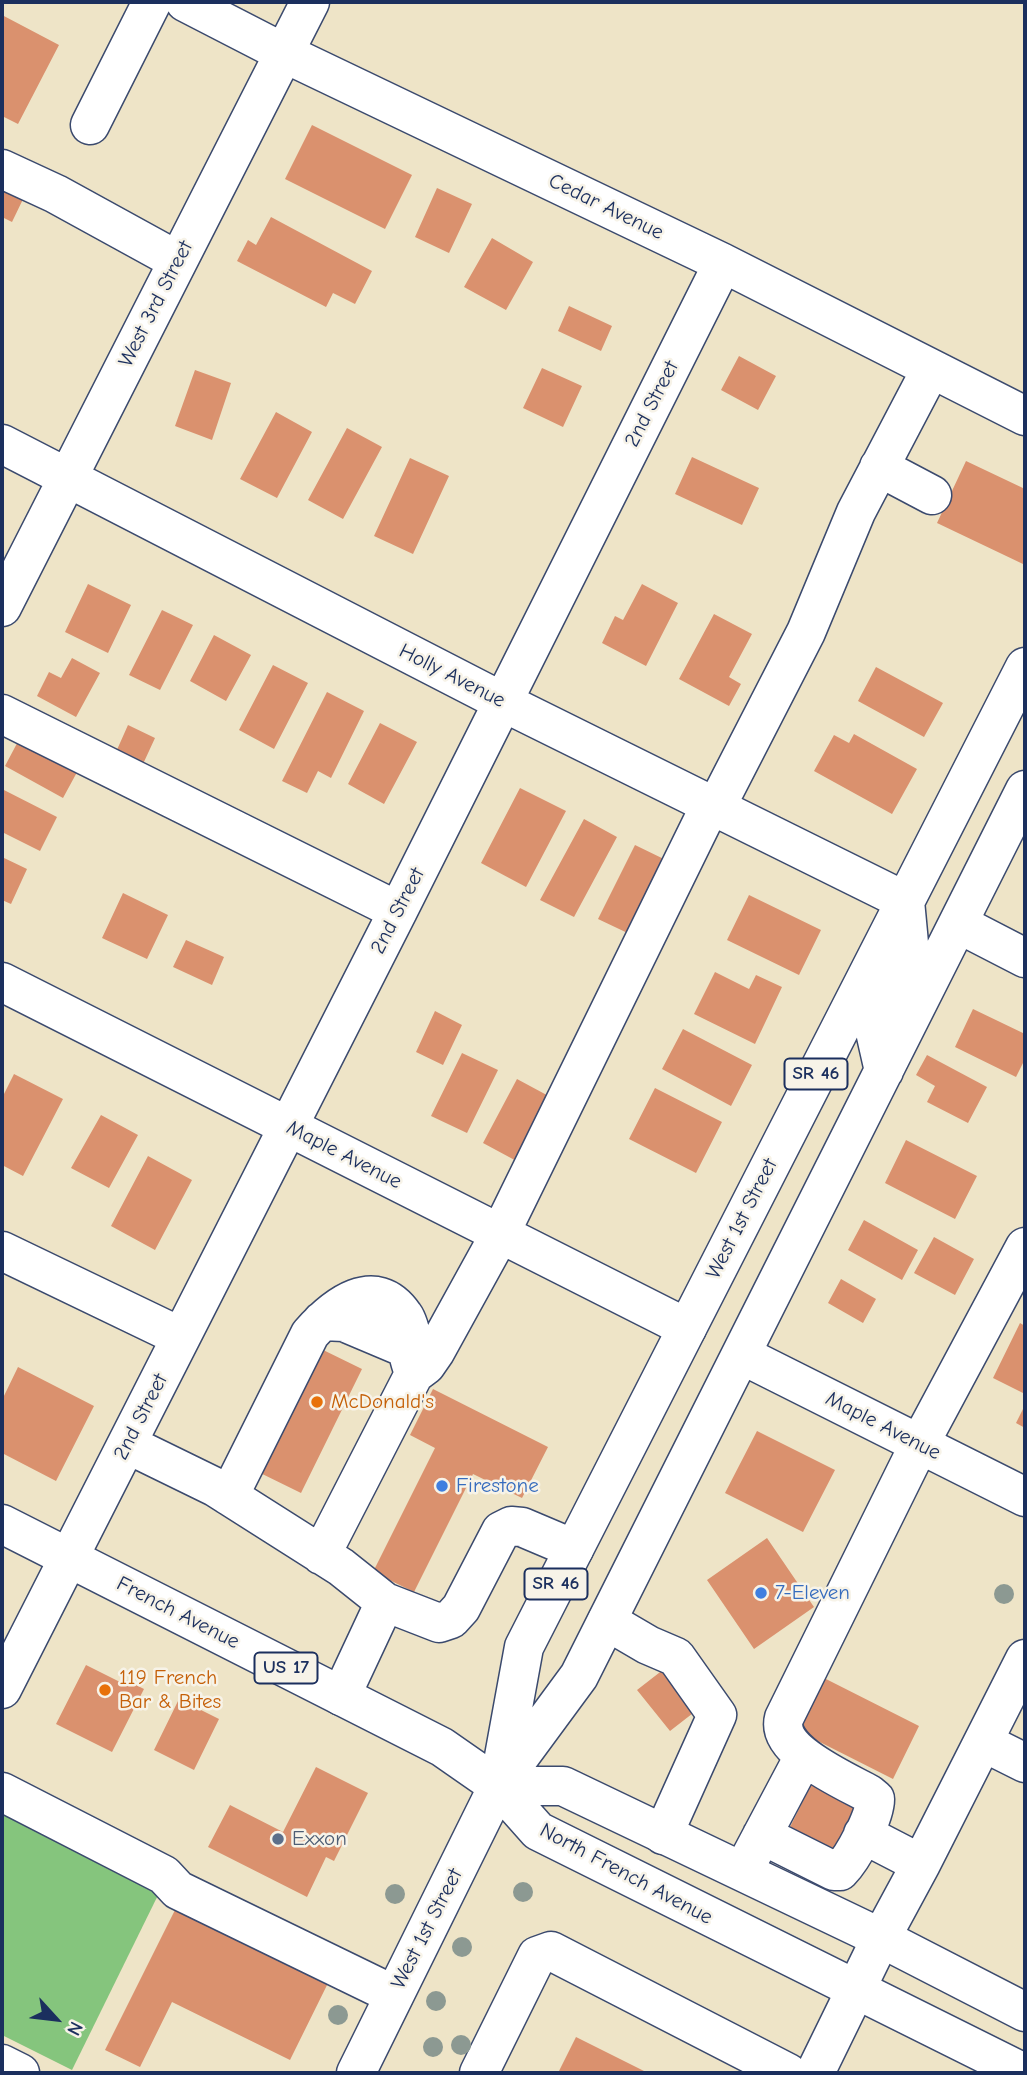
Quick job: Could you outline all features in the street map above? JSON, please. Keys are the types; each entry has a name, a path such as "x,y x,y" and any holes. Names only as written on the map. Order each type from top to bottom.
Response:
{"street":[{"path":"90,125 152,2"},
{"name":"Cedar Avenue","path":"185,2 284,53 723,263 1025,416"},
{"name":"West 3rd Street","path":"2,607 310,2"},
{"path":"2,169 56,194 178,261"},
{"name":"2nd Street","path":"2,1689 398,911 723,263"},
{"path":"229,1496 310,1334 322,1321 344,1322 411,1362 426,1365 435,1352 500,1234 713,806 806,632 840,546 931,369"},
{"name":"Holly Avenue","path":"2,444 503,702 905,901"},
{"path":"879,467 932,495"},
{"name":"West 1st Street","path":"498,1786 524,1647 1025,667"},
{"path":"2,714 398,911"},
{"path":"982,753 983,800 952,862 959,924 1025,958"},
{"name":"West 1st Street","path":"356,2073 498,1786 579,1676 1025,790"},
{"path":"884,1071 874,1027 910,954 905,901"},
{"name":"Maple Avenue","path":"2,982 687,1328"},
{"path":"762,1835 834,1871 840,1871 863,1834 875,1806 874,1799 803,1758 783,1728 784,1718 919,1445 1025,1247"},
{"path":"2,1251 181,1337"},
{"name":"Maple Avenue","path":"742,1354 1025,1497"},
{"path":"321,1555 411,1362"},
{"path":"127,1444 229,1496 341,1567 385,1602 439,1623 451,1619 461,1608 501,1531 511,1526 522,1527 574,1549"},
{"name":"French Avenue","path":"2,1524 442,1747 498,1786"},
{"path":"341,1696 385,1602"},
{"path":"607,1621 676,1657 717,1715 663,1835"},
{"path":"815,2073 881,1938 1025,1659"},
{"path":"983,1742 1025,1763"},
{"path":"743,1872 803,1758"},
{"path":"498,1786 563,1786 881,1938 1025,2012"},
{"name":"North French Avenue","path":"498,1786 538,1831 1024,2073"},
{"path":"2,1792 164,1875 178,1889 394,1995"},
{"path":"863,1834 921,1864"},
{"path":"479,2073 537,1956 551,1951 788,2073"},
{"path":"2,2064 20,2073"}],"green space":[{"path":"2,1806 163,1885 72,2070 2,2035"}],"building":[{"path":"2,15 59,45 18,124 2,116"},
{"path":"312,125 412,175 385,229 285,179"},
{"path":"2,181 26,193 12,222 2,217"},
{"path":"437,188 472,204 449,253 415,237"},
{"path":"271,217 372,271 355,304 333,293 326,307 237,261 248,240 256,245"},
{"path":"492,238 533,262 506,310 464,287"},
{"path":"569,306 612,326 601,351 558,331"},
{"path":"739,356 776,376 758,410 721,390"},
{"path":"542,368 582,386 563,427 523,408"},
{"path":"195,370 231,383 212,440 175,426"},
{"path":"276,412 312,432 277,498 240,479"},
{"path":"347,428 382,447 343,519 308,500"},
{"path":"692,457 759,488 742,525 675,494"},
{"path":"410,458 449,476 413,554 374,536"},
{"path":"966,461 1025,489 1023,564 937,523"},
{"path":"88,584 131,605 108,653 65,632"},
{"path":"642,584 678,603 646,666 602,643 615,616 623,620"},
{"path":"162,610 193,625 160,690 129,675"},
{"path":"714,614 752,634 729,677 741,684 729,706 679,679"},
{"path":"214,635 251,655 226,701 190,681"},
{"path":"72,658 100,673 76,717 37,696 49,672 61,678"},
{"path":"273,665 308,683 274,749 239,730"},
{"path":"876,667 943,703 924,737 858,701"},
{"path":"327,692 364,711 331,778 318,771 307,793 282,781"},
{"path":"380,723 417,742 384,804 348,784"},
{"path":"128,725 155,738 143,764 116,752"},
{"path":"23,732 82,763 63,798 5,766"},
{"path":"854,734 917,769 892,814 814,771 834,735 849,743"},
{"path":"520,788 566,811 526,887 481,863"},
{"path":"2,789 57,817 40,851 2,832"},
{"path":"584,819 617,837 574,917 540,900"},
{"path":"635,845 672,863 636,937 598,919"},
{"path":"2,857 27,869 11,904 2,900"},
{"path":"123,893 168,915 147,959 102,938"},
{"path":"749,895 821,930 799,975 727,940"},
{"path":"186,940 224,957 212,985 173,967"},
{"path":"715,972 749,989 756,975 782,987 755,1044 694,1014"},
{"path":"973,1009 1025,1034 1025,1059 1016,1077 955,1047"},
{"path":"435,1011 462,1025 443,1065 416,1052"},
{"path":"683,1029 752,1065 731,1106 662,1069"},
{"path":"462,1053 498,1070 467,1133 431,1116"},
{"path":"927,1055 987,1087 968,1123 927,1102 935,1086 916,1075"},
{"path":"14,1074 63,1099 23,1176 2,1165 2,1098"},
{"path":"517,1079 556,1100 522,1164 483,1143"},
{"path":"655,1088 722,1122 696,1173 629,1139"},
{"path":"101,1115 138,1135 109,1188 71,1168"},
{"path":"906,1140 977,1176 955,1219 885,1183"},
{"path":"148,1156 192,1180 155,1250 111,1226"},
{"path":"864,1220 918,1250 902,1280 848,1250"},
{"path":"934,1237 974,1259 955,1295 914,1273"},
{"path":"841,1279 876,1299 863,1323 828,1303"},
{"path":"1020,1323 1025,1326 1025,1394 993,1378"},
{"name":"McDonald's","path":"315,1346 362,1369 301,1493 248,1467"},
{"path":"18,1367 94,1406 56,1481 2,1453 2,1400"},
{"name":"Firestone","path":"433,1389 548,1447 522,1498 473,1474 414,1592 373,1572 435,1448 410,1435"},
{"path":"1025,1405 1025,1428 1016,1423"},
{"path":"757,1431 835,1470 803,1532 725,1493"},
{"name":"7-Eleven","path":"767,1538 814,1607 754,1649 707,1580"},
{"path":"86,1665 122,1683 124,1679 144,1689 112,1752 56,1724"},
{"path":"664,1669 697,1710 670,1731 637,1690"},
{"path":"824,1678 919,1726 893,1779 798,1731"},
{"path":"179,1699 219,1719 194,1770 154,1750"},
{"name":"Exxon","path":"316,1767 368,1793 334,1861 326,1857 307,1897 208,1847 230,1805 283,1832"},
{"path":"814,1779 862,1804 832,1863 784,1839"},
{"path":"179,1902 331,1977 290,2060 172,2002 140,2067 105,2050"},
{"path":"576,2037 648,2073 558,2073"}],"place":[{"name":"McDonald's","path":"317,1402"},
{"name":"Firestone","path":"442,1486"},
{"name":"7-Eleven","path":"761,1593"},
{"name":"119 French Bar & Bites","path":"105,1690"},
{"name":"Exxon","path":"278,1839"}]}
